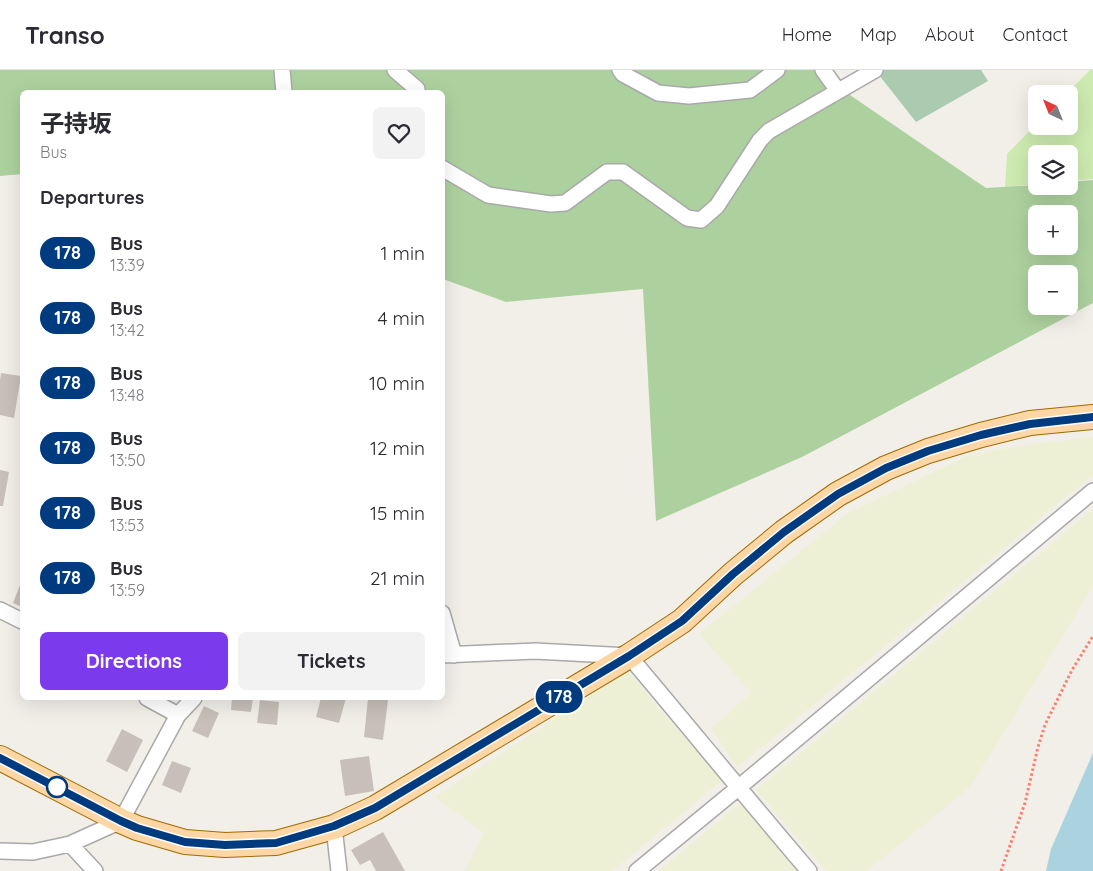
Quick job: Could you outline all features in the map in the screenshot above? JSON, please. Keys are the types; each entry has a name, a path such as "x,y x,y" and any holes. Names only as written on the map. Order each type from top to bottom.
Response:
{"main road":[{"path":"0,758 121,821 137,828 185,842 225,845 276,843 334,826 375,808 629,656 682,621 733,574 784,532 838,494 886,468 928,451 981,435 1030,424 1093,417"}],"street":[{"path":"282,70 284,90"},
{"path":"395,70 416,90"},
{"path":"620,70 623,74 658,93 689,96 750,90 777,70"},
{"path":"823,70 838,91"},
{"path":"445,170 488,195 551,204 565,202 607,172 623,172 687,218 701,220 717,206 760,140 769,131 875,70"},
{"path":"637,871 1093,491"},
{"path":"0,610 20,620"},
{"path":"445,634 448,655 535,651 629,656 809,871"},
{"path":"151,700 178,715"},
{"path":"0,851 33,852 70,844 121,821 178,715 192,700"},
{"path":"334,826 339,871"},
{"path":"70,844 95,871"}],"path":[{"path":"1001,871 1025,803 1045,725 1072,670 1093,636"}],"green space":[{"path":"0,70 828,70 828,80 986,188 1028,185 1028,195 1078,195 1078,181 1093,180 1093,303 1078,311 1078,265 1028,265 1028,315 1070,315 802,457 656,521 643,289 506,302 445,280 445,90 20,90 20,174 0,176"},
{"path":"875,70 981,70 988,81 916,122"},
{"path":"1090,70 1093,70 1093,179 1078,180 1078,145 1028,145 1028,185 1005,187 1007,154 1028,132 1028,135 1078,135 1078,85 1075,85"},
{"path":"1093,437 1093,475 738,767 711,729 751,693 699,634 848,513 970,455 1032,444"},
{"path":"1093,509 1093,586 968,789 867,871 826,871 756,790"},
{"path":"627,671 722,781 612,871 464,871 484,833 435,797"},
{"path":"740,803 798,871 659,871"}],"water":[{"path":"1093,753 1093,871 1046,871 1051,849"}],"building":[{"path":"1,373 20,376 14,418 0,415"},
{"path":"0,470 9,472 3,506 0,506"},
{"path":"20,585 20,606 13,603"},
{"path":"232,700 253,700 251,712 231,710"},
{"path":"260,700 279,702 277,725 257,723"},
{"path":"320,700 345,700 339,723 316,717"},
{"path":"368,700 388,700 383,740 364,737"},
{"path":"204,706 219,713 208,738 192,731"},
{"path":"122,729 143,740 127,772 106,761"},
{"path":"369,756 374,791 345,796 340,760"},
{"path":"172,761 191,768 181,793 162,785"},
{"path":"383,832 405,871 376,871 370,860 360,865 351,850"}],"bus line":[{"name":"178","path":"0,758 121,821 137,828 185,842 225,845 276,843 334,826 375,808 629,656 682,621 733,574 784,532 838,494 886,468 928,451 981,435 1030,424 1093,417"}]}
